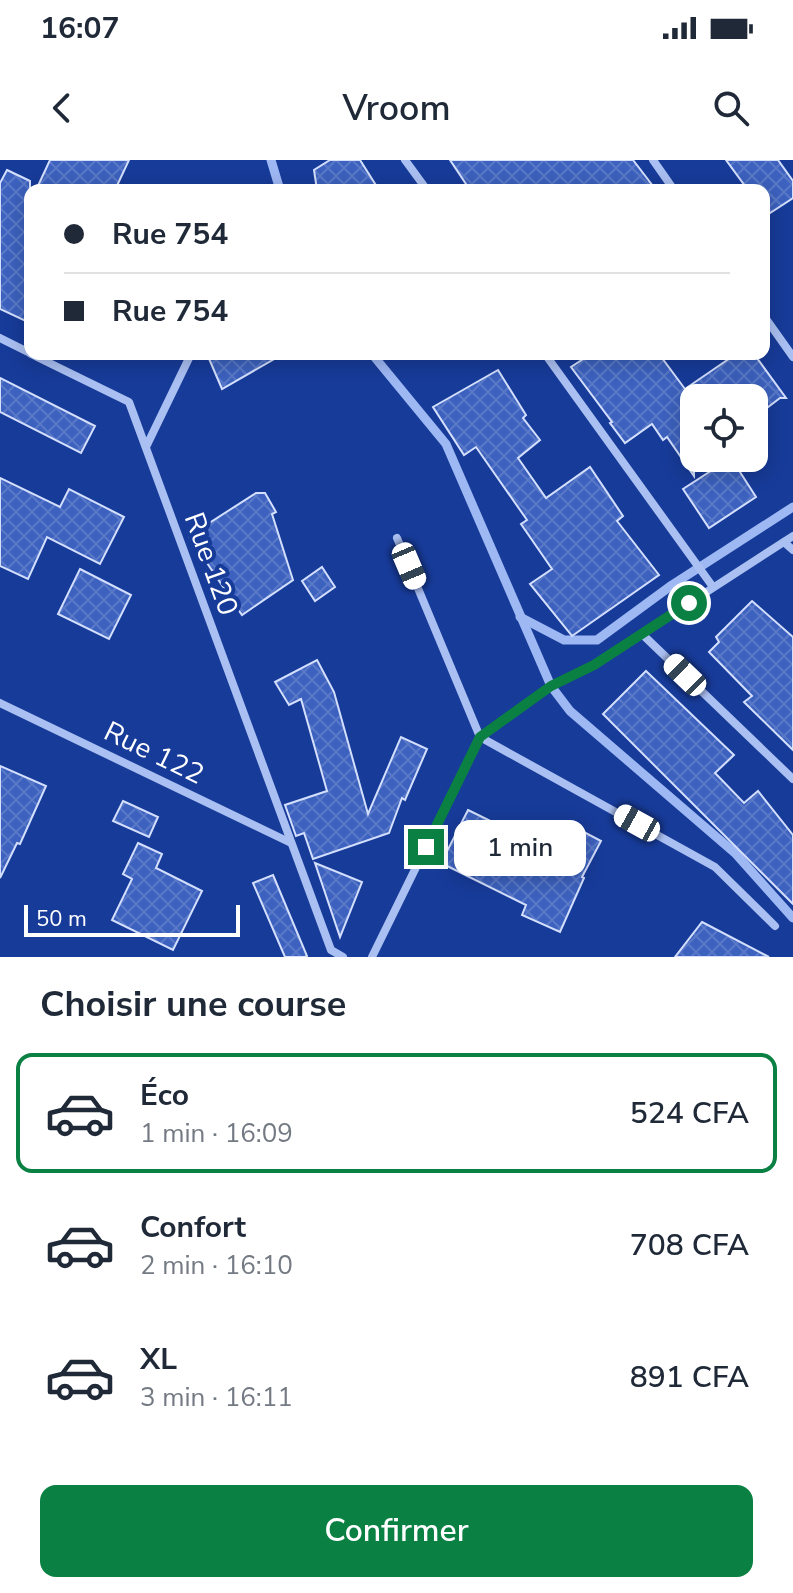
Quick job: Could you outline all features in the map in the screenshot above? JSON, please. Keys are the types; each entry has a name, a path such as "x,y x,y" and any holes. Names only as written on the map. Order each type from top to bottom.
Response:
{"street":[{"path":"405,160 423,184"},
{"path":"653,160 670,184"},
{"path":"770,324 793,357"},
{"name":"Rue 120","path":"0,338 24,350"},
{"name":"Rue 120","path":"43,360 129,402 289,843 331,950 343,957"},
{"path":"145,447 188,360"},
{"path":"549,360 713,587"},
{"path":"372,957 480,737 551,686 594,665 793,536"},
{"path":"397,538 480,737 715,867 775,926"},
{"path":"784,542 793,550"},
{"path":"642,634 793,779"},
{"name":"Rue 122","path":"0,703 289,843"}],"building":[{"path":"50,160 129,160 118,184 39,184"},
{"path":"330,160 360,160 375,184 316,184 314,170"},
{"path":"450,160 633,160 651,184 466,184"},
{"path":"726,160 778,160 793,181 793,198 770,213 770,184 744,184"},
{"path":"7,170 30,181 30,184 24,184 24,320 0,309 0,183"},
{"path":"210,360 273,360 222,389"},
{"path":"582,360 663,360 681,384 680,456 667,437 663,440 652,424 625,443 571,367"},
{"path":"727,360 758,360 786,398 780,398 768,407 768,384 692,384"},
{"path":"498,370 526,415 523,418 540,440 518,458 546,498 590,467 623,516 617,521 659,575 572,636 530,584 552,569 521,524 527,520 476,447 464,455 433,407"},
{"path":"0,378 95,426 81,453 0,412"},
{"path":"709,472 740,472 756,497 709,528 683,489"},
{"path":"0,478 60,507 69,489 124,517 100,564 47,537 28,579 0,566"},
{"path":"256,493 265,493 276,512 272,514 293,580 242,615 189,536"},
{"path":"322,567 335,587 315,601 302,581"},
{"path":"80,569 131,595 109,639 58,614"},
{"path":"752,601 793,637 793,750 744,702 752,696 709,652 719,642 716,637"},
{"path":"317,660 334,692 368,814 401,737 427,749 405,800 402,798 389,833 313,859 304,833 296,836 285,805 327,791 301,699 289,705 275,682"},
{"path":"646,671 734,755 715,773 744,803 758,791 793,835 793,904 603,714"},
{"path":"0,766 46,786 20,844 17,843 0,878"},
{"path":"123,801 158,817 149,837 113,821"},
{"path":"468,810 550,850 565,822 601,841 582,877 560,932 522,915 526,905 441,863"},
{"path":"138,843 162,854 156,868 202,891 173,950 112,920 132,879 123,874"},
{"path":"315,863 362,882 340,937"},
{"path":"273,875 305,957 285,957 253,883"},
{"path":"702,922 769,957 675,957"}],"waterway":[{"path":"271,160 278,184"},
{"path":"377,360 446,444 551,686 570,711 735,853 793,918"},
{"path":"520,617 564,640 597,640 672,585 793,507"}],"route":[{"path":"426,847 480,737 551,686 594,665 689,603"}]}
